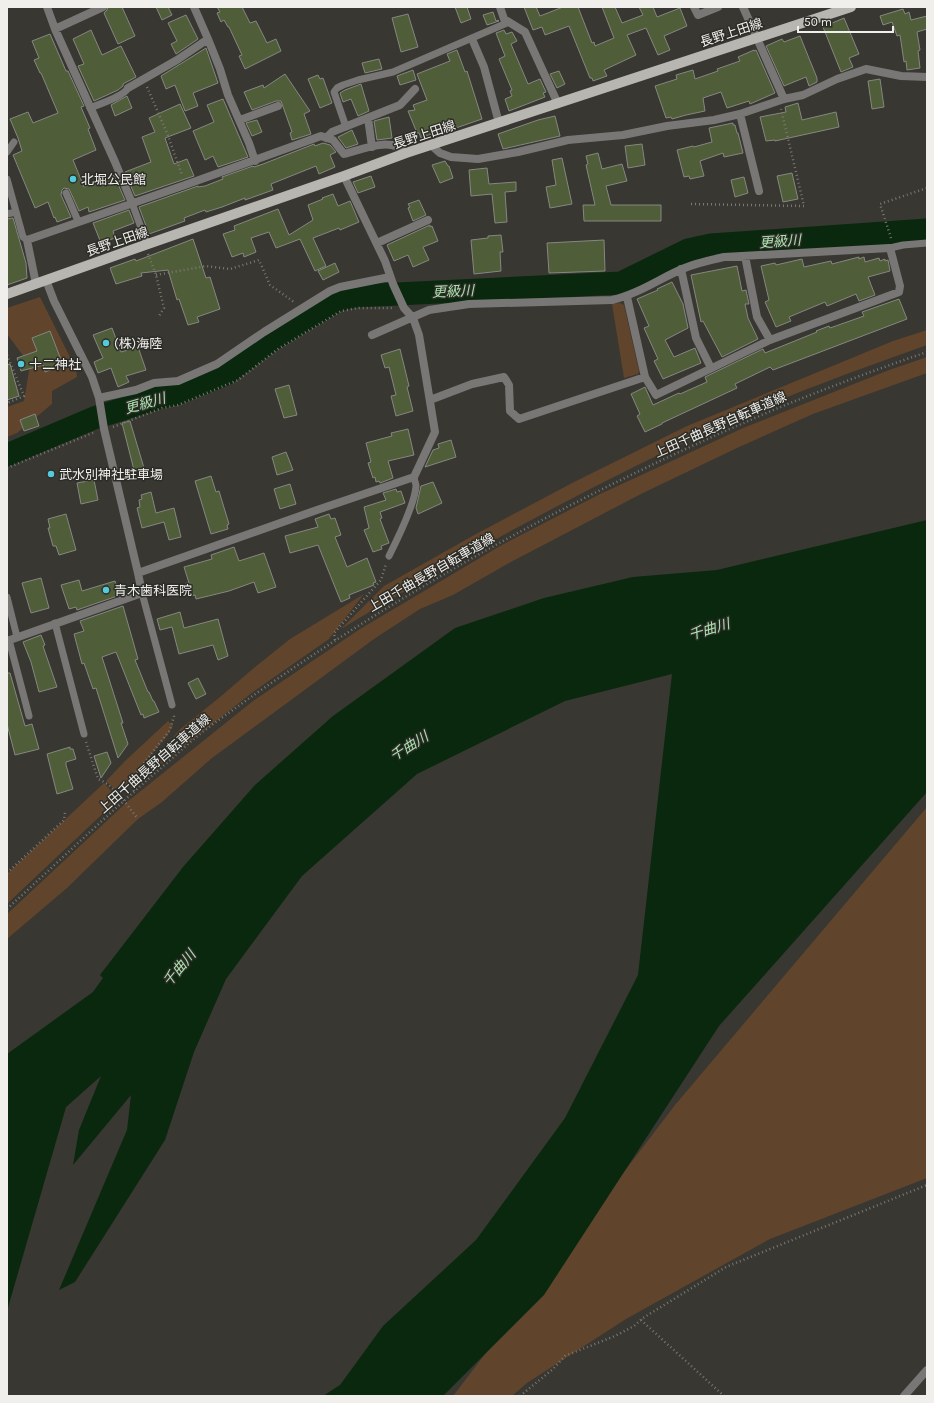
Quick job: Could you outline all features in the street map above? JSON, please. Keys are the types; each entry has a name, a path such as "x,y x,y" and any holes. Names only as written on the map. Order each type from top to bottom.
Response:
{"main road":[{"name":"長野上田線","path":"7,294 406,153 432,146 851,7"}],"street":[{"path":"47,7 55,29 132,203"},
{"path":"55,29 103,7"},
{"path":"194,7 220,69 228,95 240,120 255,161"},
{"path":"500,7 504,19 525,32 558,104"},
{"path":"694,7 698,15 718,7"},
{"path":"743,7 784,99"},
{"path":"128,88 177,60 208,39"},
{"path":"472,39 484,67 499,123"},
{"path":"432,146 440,153 451,157 478,159 518,152 568,140 622,135 740,114 784,99 803,95 837,79 866,69 901,76 927,77"},
{"path":"326,138 332,132 400,105 415,89"},
{"path":"240,120 278,106"},
{"path":"740,114 759,191"},
{"path":"368,118 372,147"},
{"path":"36,284 27,240 255,161 321,136 333,140 344,154 372,147 394,145 402,148 406,153"},
{"path":"138,573 414,477 435,432 418,335 412,318 404,308 386,261 344,176"},
{"path":"377,243 428,220"},
{"path":"372,336 429,310 469,304 612,300 626,297 698,262 724,257 892,248 900,286 898,292 770,340 656,394 645,377 626,297"},
{"path":"745,256 758,318 770,340"},
{"path":"681,269 696,338 711,368"},
{"path":"11,639 142,593 104,428 100,400 92,377 54,301 46,280"},
{"path":"100,400 136,390 154,383 178,381 217,364 264,332 330,291 340,287 392,280"},
{"path":"430,400 472,384 504,377 509,385 510,411 519,419 645,377"},
{"path":"904,1396 927,1370"}],"lane":[{"path":"346,127 334,92 337,88 358,80 393,72 509,22"},
{"path":"90,108 117,97 128,88"},
{"path":"7,152 14,142"},
{"path":"7,179 23,236 27,240"},
{"path":"66,193 78,222"},
{"path":"132,203 146,244"},
{"path":"7,214 16,212"},
{"path":"892,248 927,243"},
{"path":"389,556 399,536 413,498 416,486 414,477"},
{"path":"142,593 172,705"},
{"path":"7,597 11,639 29,716"},
{"path":"55,623 84,734"}],"path":[{"path":"144,79 167,133 186,185"},
{"path":"690,204 804,206 781,106 784,99"},
{"path":"892,248 880,204 927,188"},
{"path":"146,244 156,275 164,308 159,316"},
{"path":"156,275 206,266 230,268 259,260 270,285 303,308"},
{"path":"7,468 104,428 118,426 162,408 178,405 238,380 278,349 341,311 358,308 404,308"},
{"name":"上田千曲長野自転車道線","path":"7,910 124,801 203,732 335,640 468,560 567,506 640,470 773,410 837,384 927,352"},
{"path":"7,355 24,396 7,403"},
{"path":"335,640 334,633 381,580 389,556"},
{"path":"134,792 132,785 133,777 170,730 174,716 172,705"},
{"path":"84,734 98,779 104,781 124,801 138,819"},
{"path":"7,873 64,820 65,812"},
{"path":"520,1396 553,1369 565,1356 615,1336 634,1326 641,1320 726,1267 927,1185"},
{"path":"641,1320 724,1396"}],"shaded area":[{"path":"40,297 76,369 77,377 52,391 52,404 17,433 7,437 7,407 24,401 30,365 7,334 7,308"},
{"path":"620,303 624,305 639,371 638,374 624,378 612,304"},
{"path":"927,330 927,345 777,401 678,445 580,494 483,546 341,629 384,586 476,534 574,482 687,426 893,341"},
{"path":"927,357 927,373 813,414 737,448 641,494 509,563 453,595 420,609 374,639 212,758 162,802 138,819 67,888 7,939 7,914 127,802 253,701 360,629 500,546 598,495 743,428 889,370"},
{"path":"364,594 329,639 253,692 141,780 140,776 158,757 179,730 290,639"},
{"path":"168,721 173,726 167,736 130,779 127,788 120,794 106,781"},
{"path":"104,783 118,798 114,803 7,904 7,874"},
{"path":"927,807 927,1178 770,1239 626,1319 527,1383 512,1396 453,1396 675,1105"}],"water":[{"name":"千曲川","path":"927,520 927,792 719,1026 544,1295 443,1396 323,1396 340,1385 383,1326 476,1240 565,1118 638,975 672,674 565,701 417,774 302,876 226,979 194,1052 165,1140 75,1282 59,1290 127,1130 131,1095 73,1165 79,1130 101,1076 66,1107 7,1311 7,1054 93,992 103,978 100,975 183,867 255,785 333,716 455,628 544,598 633,577 717,570"}],"building":[{"path":"108,7 122,7 135,36 118,44 104,13"},
{"path":"156,7 168,7 172,15 162,20"},
{"path":"217,7 242,7 250,23 256,21 267,43 276,39 281,51 245,69 239,56 242,55 229,27 224,20 221,22 217,13 220,12"},
{"path":"455,7 467,7 471,19 461,23"},
{"path":"524,7 536,7 540,16 563,7 578,7 592,43 594,42 595,46 614,38 602,7 615,7 622,23 643,15 639,7 653,7 657,17 680,8 687,26 664,36 670,50 658,55 646,28 627,35 636,55 604,70 607,76 593,81 592,78 590,78 569,26 545,35 542,27 533,30"},
{"path":"903,9 905,14 909,12 911,20 927,16 927,29 917,32 920,50 918,51 920,68 907,70 906,61 904,62 900,35 897,36 892,22 883,25 880,16"},
{"path":"493,12 496,21 499,21 487,25 483,15"},
{"path":"408,14 418,47 401,52 392,18"},
{"path":"186,15 198,39 176,54 171,44 177,41 168,23"},
{"path":"844,18 859,54 849,58 853,67 841,72 823,27"},
{"path":"91,30 102,55 121,46 136,77 123,84 123,86 118,90 94,101 78,66 84,64 73,39"},
{"path":"504,30 506,34 512,32 517,41 511,44 528,84 540,79 546,92 543,93 545,97 509,111 505,99 512,96 510,91 512,90 499,59 505,56 496,33"},
{"path":"50,34 66,71 68,71 84,106 81,107 90,128 88,129 96,150 73,160 84,187 114,175 125,200 89,212 88,207 79,211 69,189 64,188 61,195 71,217 57,222 48,202 35,208 13,155 22,151 10,119 28,112 33,123 58,113 34,60 39,58 32,41"},
{"path":"800,36 817,78 817,82 809,86 806,77 784,86 766,46 782,39 784,42"},
{"path":"206,48 218,83 193,93 198,106 185,111 175,85 166,89 161,76"},
{"path":"457,50 465,72 467,71 482,119 450,130 448,128 421,138 419,133 417,133 408,111 415,110 413,105 427,100 417,74 450,61 447,54"},
{"path":"756,50 775,93 750,104 749,101 727,108 721,92 703,98 705,111 672,119 671,117 666,118 655,86 677,79 676,75 693,70 695,79 718,71 717,69 740,61 738,57"},
{"path":"379,59 382,69 365,73 362,63"},
{"path":"413,70 416,80 400,85 397,76"},
{"path":"559,71 565,84 557,88 550,74"},
{"path":"285,74 310,111 304,114 311,134 292,140 290,133 292,132 281,101 276,101 252,110 244,92 263,85 264,88"},
{"path":"318,75 320,79 323,78 332,103 320,108 308,79"},
{"path":"880,79 884,107 872,109 868,81"},
{"path":"361,84 369,111 358,116 351,99 343,102 340,93"},
{"path":"127,96 132,108 115,116 111,105"},
{"path":"223,99 248,157 218,167 213,156 205,160 193,131 214,122 207,105"},
{"path":"798,103 802,120 836,112 839,127 775,141 766,141 760,117 786,112 785,107"},
{"path":"180,104 191,128 165,138 174,164 187,159 194,176 135,196 125,172 151,162 142,137 155,132 149,118"},
{"path":"555,116 560,136 503,149 498,134 538,120"},
{"path":"389,117 392,138 377,140 374,121"},
{"path":"257,120 262,132 252,136 246,123"},
{"path":"733,123 738,133 743,153 724,157 723,153 700,161 704,176 690,179 689,176 684,177 677,150 712,142 709,128"},
{"path":"352,130 358,144 346,148 338,137"},
{"path":"323,143 330,145 336,152 330,155 335,167 319,174 316,166 271,184 273,190 206,212 205,210 184,218 185,221 149,234 139,207 198,186 205,186 223,179 222,177 263,164 314,144 315,146"},
{"path":"642,144 645,165 628,168 625,146"},
{"path":"598,153 602,169 622,164 627,181 606,186 611,205 661,205 661,221 584,221 583,205 595,205 586,165 588,164 586,156"},
{"path":"562,158 572,204 550,208 546,187 556,185 552,160"},
{"path":"445,161 449,166 453,178 440,183 432,165"},
{"path":"487,168 489,184 516,182 516,191 505,192 507,222 495,223 492,194 471,196 469,170"},
{"path":"792,173 798,199 783,202 777,176"},
{"path":"371,176 375,187 358,193 353,182"},
{"path":"744,177 748,193 735,197 731,180"},
{"path":"333,194 338,206 350,201 359,222 340,230 339,228 313,238 326,266 315,271 300,239 276,248 269,232 251,238 256,252 244,257 243,253 232,257 223,234 235,230 234,226 278,209 289,235 313,220 308,205"},
{"path":"419,200 426,215 413,221 408,204"},
{"path":"129,210 134,223 113,231 115,238 101,243 93,223"},
{"path":"13,218 26,263 27,278 7,285 7,219"},
{"path":"430,225 430,227 432,226 438,241 423,247 429,260 413,267 408,255 394,261 387,245"},
{"path":"501,235 503,252 500,252 501,271 474,274 471,240"},
{"path":"193,239 206,278 210,277 220,309 197,317 199,322 188,325 179,299 177,300 168,270 141,273 142,276 116,284 110,268 135,259 136,261"},
{"path":"604,240 605,271 549,273 547,243"},
{"path":"859,257 859,259 864,257 865,262 879,258 880,261 885,259 885,261 888,260 890,271 868,277 875,295 859,301 856,294 827,306 825,302 789,317 791,321 776,327 765,302 769,300 761,266 775,263 776,265 802,259 804,267 831,261 832,264"},
{"path":"335,263 339,272 323,280 318,271"},
{"path":"737,266 742,291 746,290 749,304 745,304 748,318 758,339 722,357 703,321 701,322 691,275"},
{"path":"672,282 683,304 688,328 665,340 674,357 695,348 701,363 663,379 654,361 658,359 644,328 649,326 637,299"},
{"path":"899,299 907,319 773,370 770,367 735,384 737,388 645,432 637,416 640,414 631,394 645,387 653,405 707,382 705,377 763,349 765,353 829,326 830,328 864,316 862,312"},
{"path":"112,328 121,352 138,347 146,370 126,376 129,382 118,387 111,368 98,373 94,362 103,358 93,335"},
{"path":"50,331 63,365 45,372 43,365 21,371 17,358 37,351 32,338"},
{"path":"400,349 409,386 407,387 413,411 396,416 391,396 396,395 389,367 385,368 381,355"},
{"path":"10,364 19,396 7,400 7,365"},
{"path":"289,385 297,415 284,418 275,389"},
{"path":"35,414 39,426 24,431 20,420"},
{"path":"130,421 144,468 134,470 122,423"},
{"path":"408,429 414,455 388,461 393,478 380,483 379,481 376,482 375,477 373,478 368,463 371,462 366,443 392,436 391,433"},
{"path":"451,440 456,457 425,467 433,450 439,448 438,444"},
{"path":"286,452 293,470 277,475 272,457"},
{"path":"211,476 216,492 219,491 229,524 227,525 228,529 211,534 195,481"},
{"path":"94,480 98,500 81,504 77,483"},
{"path":"433,482 442,503 418,514 416,508 421,486"},
{"path":"290,484 296,504 280,509 274,489"},
{"path":"396,489 397,492 401,491 405,503 380,512 382,518 380,519 389,543 381,546 382,549 373,552 364,530 369,528 364,507 386,500 383,493"},
{"path":"151,492 156,513 174,508 181,537 169,540 164,522 142,528 137,508 140,507 139,500 142,499 141,495"},
{"path":"66,514 76,550 59,555 56,546 53,546 48,528 50,528 48,519"},
{"path":"329,514 331,519 335,518 341,535 335,537 347,567 367,558 376,582 373,583 374,585 349,595 350,598 341,602 318,545 290,553 285,536 318,527 315,519"},
{"path":"234,547 239,561 264,553 276,587 258,593 254,582 229,591 196,599 195,595 190,596 186,583 189,583 184,567 212,559 211,555"},
{"path":"41,578 49,608 31,613 22,583"},
{"path":"79,580 82,591 115,581 120,595 77,610 76,607 69,609 61,585"},
{"path":"123,606 138,659 135,660 148,692 159,712 144,718 143,714 141,715 116,652 102,657 123,723 121,723 128,744 118,758 96,688 93,689 84,663 82,664 74,634 84,631 80,621"},
{"path":"180,612 184,628 218,619 228,656 218,660 213,645 179,654 172,627 160,630 157,619"},
{"path":"41,635 45,645 43,646 57,687 39,692 31,662 23,642"},
{"path":"7,673 10,673 25,726 32,724 39,749 15,755 7,724"},
{"path":"198,678 206,694 196,699 188,683"},
{"path":"70,747 70,749 73,749 76,759 66,762 66,765 73,789 57,794 47,754"},
{"path":"107,752 111,763 101,778 94,756"}],"waterway":[{"name":"更級川","path":"7,455 94,418 158,398 176,394 226,374 272,340 338,300 356,296 621,283 688,250 711,245 927,230"}],"place":[{"name":"北堀公民館","path":"73,179"},
{"name":"(株)海陸","path":"106,343"},
{"name":"十二神社","path":"21,364"},
{"name":"武水別神社駐車場","path":"51,474"},
{"name":"青木歯科医院","path":"106,590"}]}
